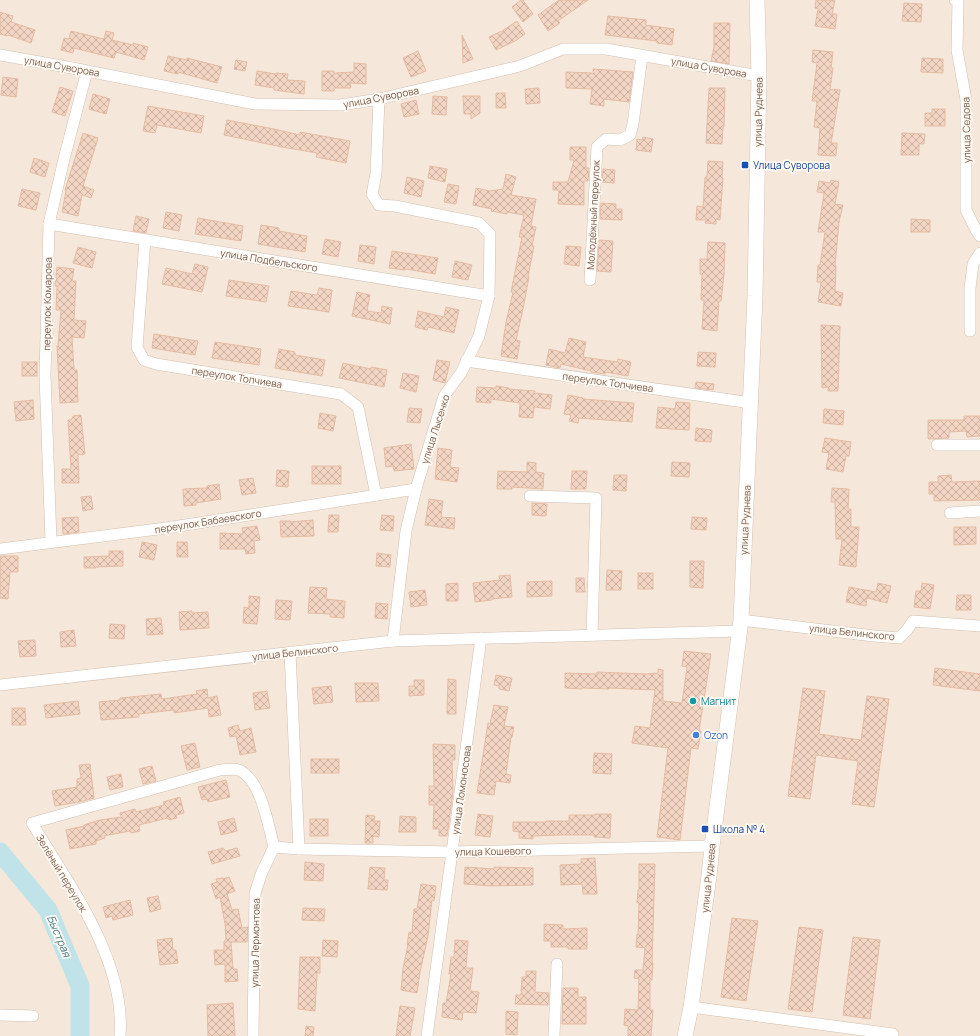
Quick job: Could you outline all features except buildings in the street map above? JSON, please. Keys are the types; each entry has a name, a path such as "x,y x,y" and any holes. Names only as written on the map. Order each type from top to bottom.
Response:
{"street":[{"name":"улица Руднева","path":"685,1036 691,1008 709,876 740,625 755,296 759,76 757,0"},
{"name":"улица Седова","path":"955,0 958,1 957,50 966,100 966,210 980,236"},
{"name":"улица Суворова","path":"1,58 87,71 255,104 341,106 379,99 520,66 563,49 606,49 759,76"},
{"name":"Молодёжный переулок","path":"590,280 597,147 606,140 620,140 630,135 633,124 642,56"},
{"name":"переулок Комарова","path":"51,542 45,375 49,224 87,71"},
{"name":"улица Лысенко","path":"379,99 376,174 372,194 379,205 395,206 479,223 490,234 489,296 478,336 461,373 444,396 416,489 406,531 393,641"},
{"name":"улица Подбельского","path":"49,224 489,296"},
{"name":"переулок Топчиева","path":"145,240 138,347 144,360 156,364 341,394 358,407 376,495"},
{"path":"970,331 970,282 973,264 980,253"},
{"name":"переулок Топчиева","path":"466,361 751,403"},
{"path":"937,445 980,444"},
{"name":"переулок Бабаевского","path":"0,549 166,528 416,489"},
{"path":"530,496 596,498 592,635"},
{"path":"950,513 980,512"},
{"name":"улица Белинского","path":"0,685 393,641 592,635 740,625 900,638 912,621 980,626"},
{"name":"улица Ломоносова","path":"427,1036 481,638"},
{"path":"290,652 299,849"},
{"name":"Зелёный переулок","path":"120,1036 121,1028 118,994 111,965 86,913 32,823 220,770 237,769 249,777 258,790 274,847"},
{"name":"улица Кошевого","path":"274,847 299,849 452,852 712,846"},
{"name":"улица Лермонтова","path":"254,1036 255,893 262,872 274,847"},
{"path":"554,1036 557,964"},
{"path":"691,1008 825,1030 893,1034"},
{"path":"0,1015 32,1016"}],"shaded area":[{"path":"0,0 980,0 980,1036 0,1036"}],"waterway":[{"name":"Быстрая","path":"0,852 48,910 80,986 80,1036"}],"place":[{"name":"Улица Суворова","path":"745,165"},
{"name":"Магнит","path":"693,701"},
{"name":"Ozon","path":"696,735"},
{"name":"Школа № 4","path":"705,829"}]}
